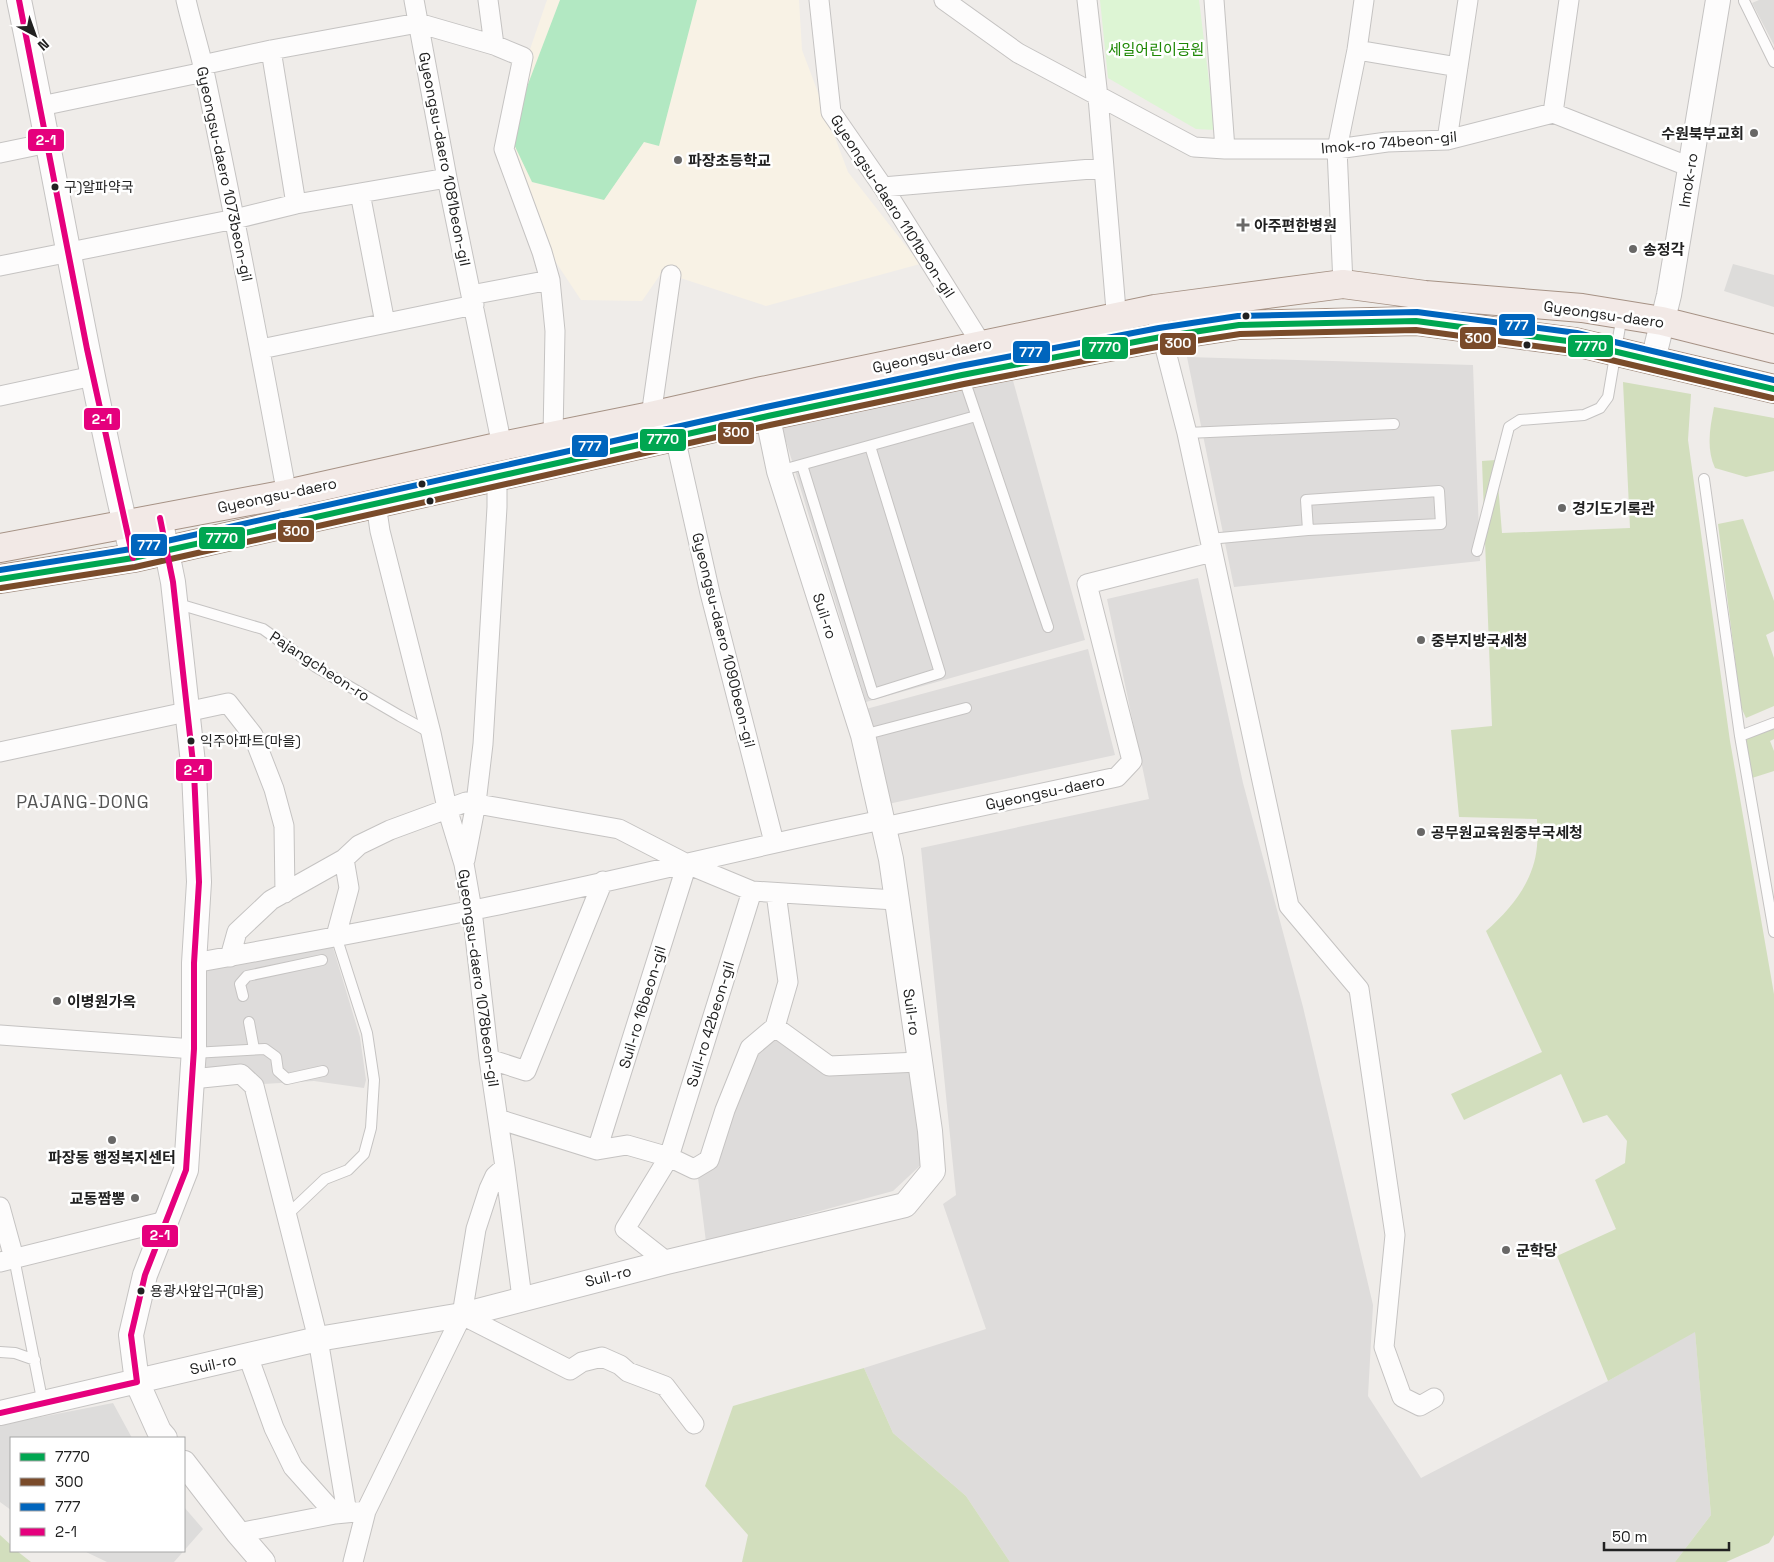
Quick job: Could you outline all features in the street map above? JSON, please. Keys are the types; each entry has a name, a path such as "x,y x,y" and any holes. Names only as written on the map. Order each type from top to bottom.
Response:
{"main road":[{"name":"Gyeongsu-daero","path":"0,579 133,558 675,437 765,404 982,345 1155,309 1343,284 1425,295 1582,308 1622,314 1662,321 1774,349"},
{"name":"Gyeongsu-daero","path":"0,548 287,494 502,446 651,416 765,404 962,375 1239,324 1416,321 1575,342 1774,389"},
{"path":"1044,332 1048,359"}],"street":[{"path":"19,0 93,376 133,558"},
{"name":"Gyeongsu-daero 1073beon-gil","path":"186,0 203,68 235,220 261,349 292,523"},
{"name":"Gyeongsu-daero 1081beon-gil","path":"414,0 447,178 502,446"},
{"path":"488,0 494,45"},
{"name":"Gyeongsu-daero 1101beon-gil","path":"819,0 831,112 883,187 982,345"},
{"path":"1087,0 1098,97 1115,318 1119,346"},
{"path":"1214,0 1225,149"},
{"path":"1343,284 1337,149 1357,50 1364,0"},
{"path":"1447,140 1468,0"},
{"path":"1569,0 1553,113 1690,167"},
{"name":"Imok-ro","path":"1652,360 1669,294 1718,0"},
{"name":"Imok-ro 74beon-gil","path":"951,3 1018,53 1194,147 1225,149 1337,149 1387,142 1447,140 1553,113"},
{"path":"41,106 271,50 418,23"},
{"name":"Gyeongsu-daero 1081beon-gil","path":"418,23 494,45 523,57 504,149 542,252 550,280"},
{"path":"271,50 296,204"},
{"path":"1357,50 1458,67"},
{"path":"0,153 48,144"},
{"path":"883,187 1103,168"},
{"path":"0,266 235,220 296,204 447,178"},
{"path":"360,193 385,323"},
{"path":"651,416 670,275"},
{"path":"261,349 385,323 550,280 555,331 553,436"},
{"path":"1155,309 1187,433 1289,906 1358,989 1396,1235 1384,1347 1402,1398 1420,1406 1434,1398"},
{"path":"0,396 93,376"},
{"name":"Suil-ro","path":"0,1413 318,1339 462,1314 667,1262 905,1205 933,1171 930,1131 891,859 863,735 790,468 765,404"},
{"name":"Gyeongsu-daero 1090beon-gil","path":"675,437 710,593 774,842"},
{"path":"464,864 476,803 483,744 497,507 496,476"},
{"name":"Gyeongsu-daero 1078beon-gil","path":"376,504 380,531 431,732 447,808 464,864 472,910 489,1059 522,1298"},
{"path":"160,518 175,603 194,772 199,882 194,963 194,1051 186,1170 145,1276 131,1335 137,1382 159,1431 164,1437"},
{"name":"Gyeongsu-daero","path":"883,823 1117,777 1132,761 1087,584 1210,546"},
{"path":"0,752 228,704 253,735 274,789 284,826 285,893"},
{"path":"230,956 237,932 270,900 344,859 359,845 390,830 466,802 619,829 687,864 752,891 896,900"},
{"path":"194,963 472,910 687,864 774,842 883,823"},
{"path":"336,936 349,888 344,859"},
{"name":"Suil-ro 16beon-gil","path":"598,1150 687,864"},
{"path":"489,1059 526,1071 603,881"},
{"name":"Suil-ro 42beon-gil","path":"667,1262 625,1229 669,1157 752,891"},
{"path":"498,1119 598,1150 627,1144 669,1157 694,1169 710,1160 725,1110 750,1048 775,1027 788,982 776,893"},
{"path":"775,1027 829,1066 919,1062"},
{"path":"0,1035 194,1051"},
{"path":"192,1079 242,1074 254,1086 318,1339 341,1514"},
{"path":"353,1562 366,1511 462,1314 476,1229 495,1176 505,1167"},
{"path":"0,1207 7,1260 166,1221"},
{"path":"462,1314 570,1370 582,1362 602,1356 620,1365 628,1372 665,1386 694,1424"},
{"path":"248,1356 274,1428 293,1468 341,1514"},
{"path":"185,1464 263,1562"},
{"path":"238,1533 366,1511"}],"lane":[{"path":"1743,0 1774,62"},
{"path":"1477,551 1509,427 1520,420 1584,415 1600,408 1608,397 1622,314"},
{"path":"962,375 1048,627"},
{"path":"870,446 940,673 873,694 790,468 976,416"},
{"path":"1187,433 1394,424"},
{"path":"1704,479 1740,736 1774,932"},
{"path":"1210,546 1308,530 1441,524 1439,491 1306,500 1308,530"},
{"name":"Pajangcheon-ro","path":"175,603 263,629 316,667 431,732"},
{"path":"863,735 966,708"},
{"path":"1740,736 1774,723"},
{"path":"287,1214 325,1179 348,1170 364,1154 370,1128 374,1080 367,1034 336,936"},
{"path":"243,996 240,984 247,976 322,960"},
{"path":"248,1022 254,1049"},
{"path":"194,1051 265,1049 276,1057 278,1071 288,1079 323,1071"},
{"path":"7,1260 34,1360 43,1404"},
{"path":"0,1352 15,1352 34,1360"}],"shaded area":[{"name":"파장초등학교","path":"547,0 799,0 802,50 848,172 920,264 766,306 662,272 642,301 581,300 547,249 509,148 527,58"},
{"path":"1759,0 1774,0 1774,45 1752,3"},
{"path":"1733,264 1774,275 1774,307 1724,291"},
{"path":"1187,357 1473,365 1480,561 1234,587"},
{"path":"1012,377 1085,640 866,702 781,425"},
{"path":"1198,578 1243,783 1303,1007 1373,1305 1368,1396 1421,1478 1608,1381 1695,1331 1711,1515 1675,1562 1010,1562 966,1496 893,1433 864,1368 986,1329 943,1204 956,1195 921,848 1149,799 1107,599"},
{"path":"1088,649 1115,755 888,804 866,709"},
{"path":"331,941 360,1037 366,1080 364,1088 314,1081 263,1084 200,1071 200,967"},
{"path":"774,1035 828,1073 911,1067 923,1163 893,1191 706,1242 697,1170 754,1048"},
{"path":"113,1403 131,1437 10,1437 10,1509 0,1502 0,1425"},
{"path":"185,1508 203,1529 185,1550"},
{"path":"86,1552 183,1552 174,1562 107,1562"}],"green space":[{"path":"560,0 697,0 659,146 644,142 604,200 532,182 509,134"},
{"name":"세일어린이공원","path":"1100,0 1199,0 1215,130 1196,129 1108,78"},
{"path":"1623,382 1691,394 1688,440 1730,741 1774,994 1774,1535 1769,1543 1726,1562 1675,1562 1711,1515 1695,1332 1608,1381 1557,1256 1616,1229 1595,1180 1625,1163 1627,1141 1607,1115 1583,1123 1561,1074 1464,1120 1451,1094 1542,1052 1486,931 1505,913 1526,882 1535,859 1537,819 1459,817 1451,730 1492,726 1482,461 1496,460 1502,533 1630,528"},
{"path":"1714,407 1774,418 1774,471 1746,477 1715,468 1710,453 1710,430"},
{"path":"1743,519 1774,601 1774,631 1766,635 1774,658 1774,706 1746,718 1741,707 1718,524"},
{"path":"1774,728 1774,739 1770,741 1774,751 1774,771 1752,778 1745,739"},
{"path":"864,1368 893,1433 966,1496 1010,1562 742,1562 748,1535 705,1486 733,1406"},
{"path":"0,1535 10,1544 10,1552 18,1552 31,1562 0,1562"}],"transit line":[{"name":"2-1","path":"19,0 87,349 133,558"},
{"name":"777","path":"0,570 131,549 766,407 960,366 1159,328 1238,316 1417,312 1577,333 1774,380"},
{"name":"7770","path":"0,579 133,558 768,416 962,375 1161,337 1239,325 1416,321 1575,342 1774,389"},
{"name":"300","path":"1,588 135,567 770,425 964,384 1162,346 1240,334 1416,330 1573,351 1772,398"},
{"name":"2-1","path":"0,1413 137,1382 131,1335 145,1275 186,1170 194,1049 194,963 199,882 194,772 173,582 160,518"}],"place":[{"name":"수원북부교회","path":"1754,133"},
{"name":"파장초등학교","path":"678,160"},
{"name":"구)알파약국","path":"55,187"},
{"name":"아주편한병원","path":"1243,225"},
{"name":"송정각","path":"1633,249"},
{"name":"경기도기록관","path":"1562,508"},
{"name":"중부지방국세청","path":"1421,640"},
{"name":"익주아파트(마을)","path":"191,741"},
{"name":"공무원교육원중부국세청","path":"1421,832"},
{"name":"이병원가옥","path":"57,1001"},
{"name":"파장동 행정복지센터","path":"112,1140"},
{"name":"교동짬뽕","path":"135,1198"},
{"name":"군학당","path":"1506,1250"},
{"name":"용광사앞입구(마을)","path":"141,1291"}],"district":[{"name":"PAJANG-DONG","path":"83,801"}]}
